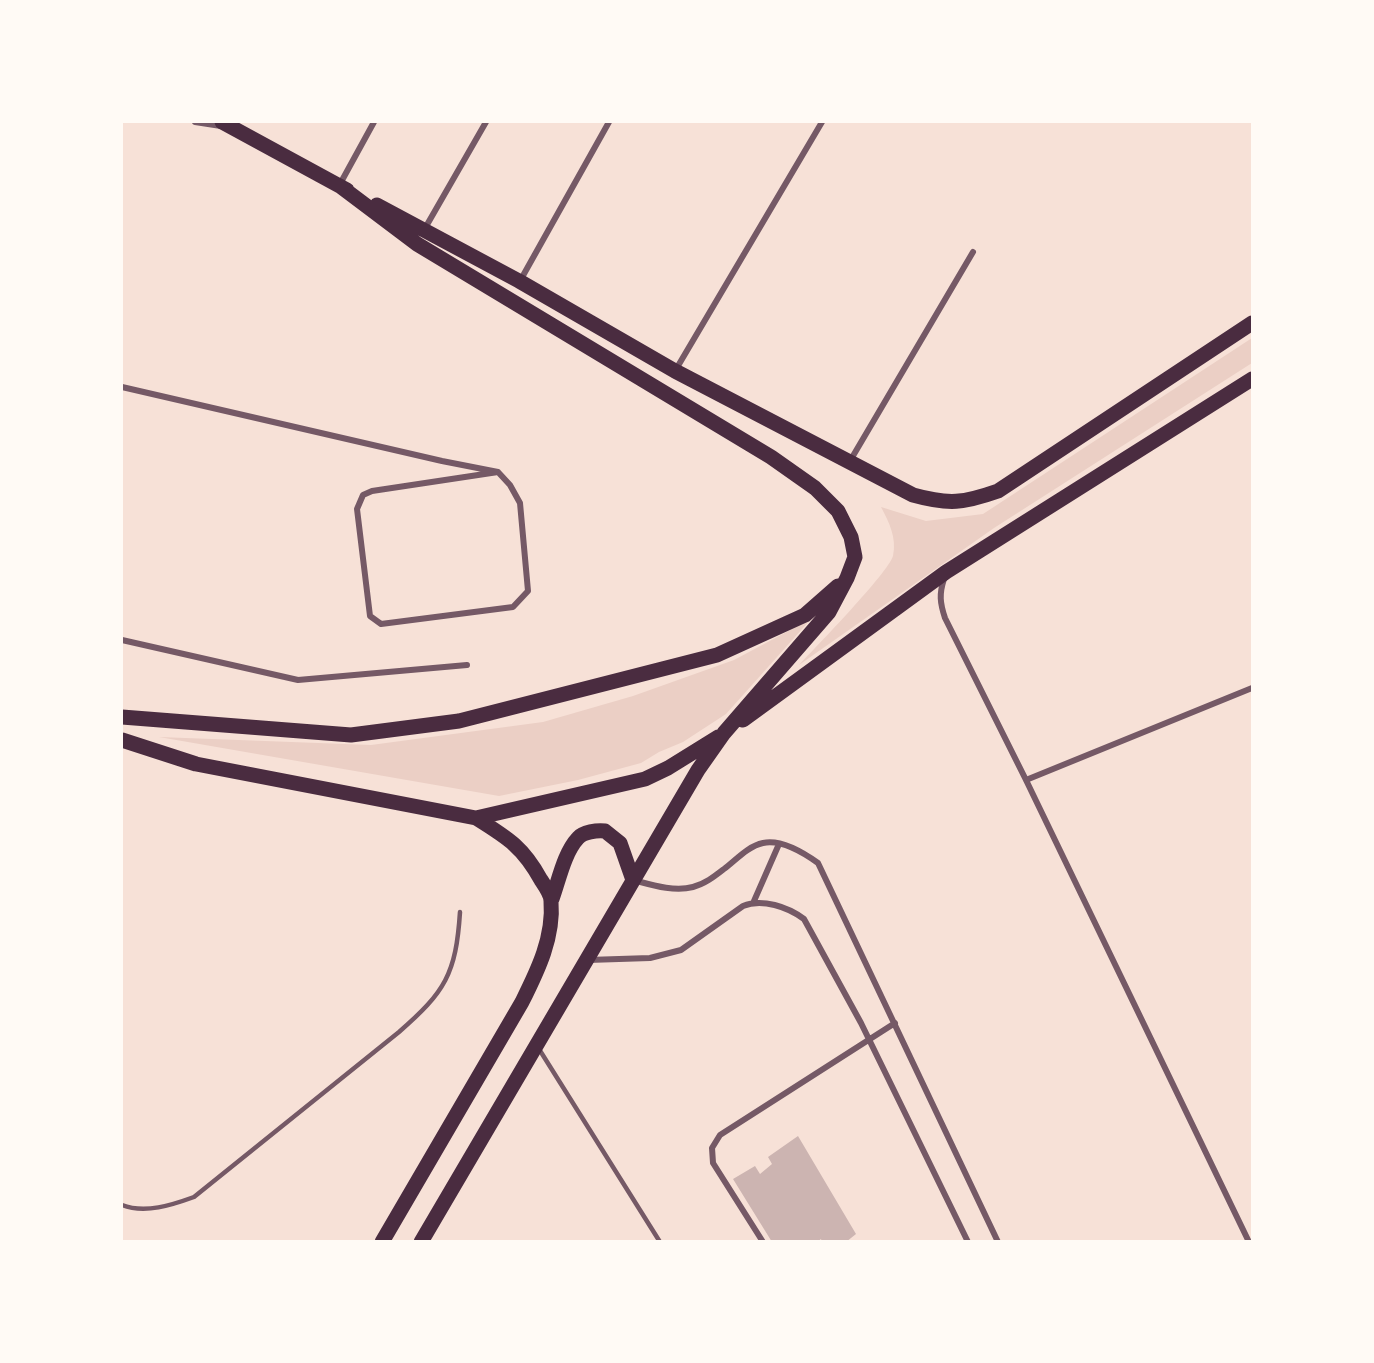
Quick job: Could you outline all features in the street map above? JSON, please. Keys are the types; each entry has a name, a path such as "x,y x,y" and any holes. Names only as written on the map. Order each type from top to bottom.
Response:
{"main road":[{"path":"228,125 519,281 675,371 914,495 940,502 971,500 998,490 1252,323"},
{"path":"339,186 417,244 771,457 815,488 838,512 851,537 855,557 829,612 724,733 671,814 421,1242"},
{"path":"476,818 645,779 668,768 724,733 946,572 1252,380"},
{"path":"122,717 351,735 459,721 717,655 805,615 847,578"},
{"path":"122,740 196,764 476,818 508,838 525,853 552,899"},
{"path":"382,1242 522,1002 538,969 548,940 552,899 571,849 579,836 588,832 605,831 621,843 633,880"}],"street":[{"path":"195,122 228,125"},
{"path":"339,186 374,122"},
{"path":"424,230 486,122"},
{"path":"519,281 609,122"},
{"path":"675,371 822,122"},
{"path":"850,461 973,252"},
{"path":"122,387 498,472 510,485 519,503 528,591 513,607 381,624 370,616 357,509 363,495 372,491 498,472"},
{"path":"946,572 940,591 940,604 945,618 1026,780 1249,1242"},
{"path":"122,640 298,680 467,665"},
{"path":"1026,780 1252,688"},
{"path":"633,880 669,888 692,888 711,879 752,847 765,842 779,844 804,853 818,863 998,1242"},
{"path":"754,901 779,844"},
{"path":"585,961 650,958 681,950 743,906 754,901 792,910 804,919 868,1039 968,1242"},
{"path":"763,1242 713,1163 712,1148 720,1135 895,1023"}],"lane":[{"path":"122,1205 145,1209 173,1205 194,1197 406,1026 426,1008 445,982 454,958 460,912"},
{"path":"536,1044 660,1242"}],"shaded area":[{"path":"1252,338 1252,363 994,528 799,665 879,578 893,556 893,537 881,507 926,521 983,514"},
{"path":"811,619 726,714 683,742 641,763 578,780 499,796 159,737 371,745 543,722 633,696 734,660"}],"building":[{"path":"798,1136 856,1234 846,1242 822,1242 821,1239 817,1242 772,1242 733,1179 755,1166 760,1174 772,1164 768,1157"}]}
